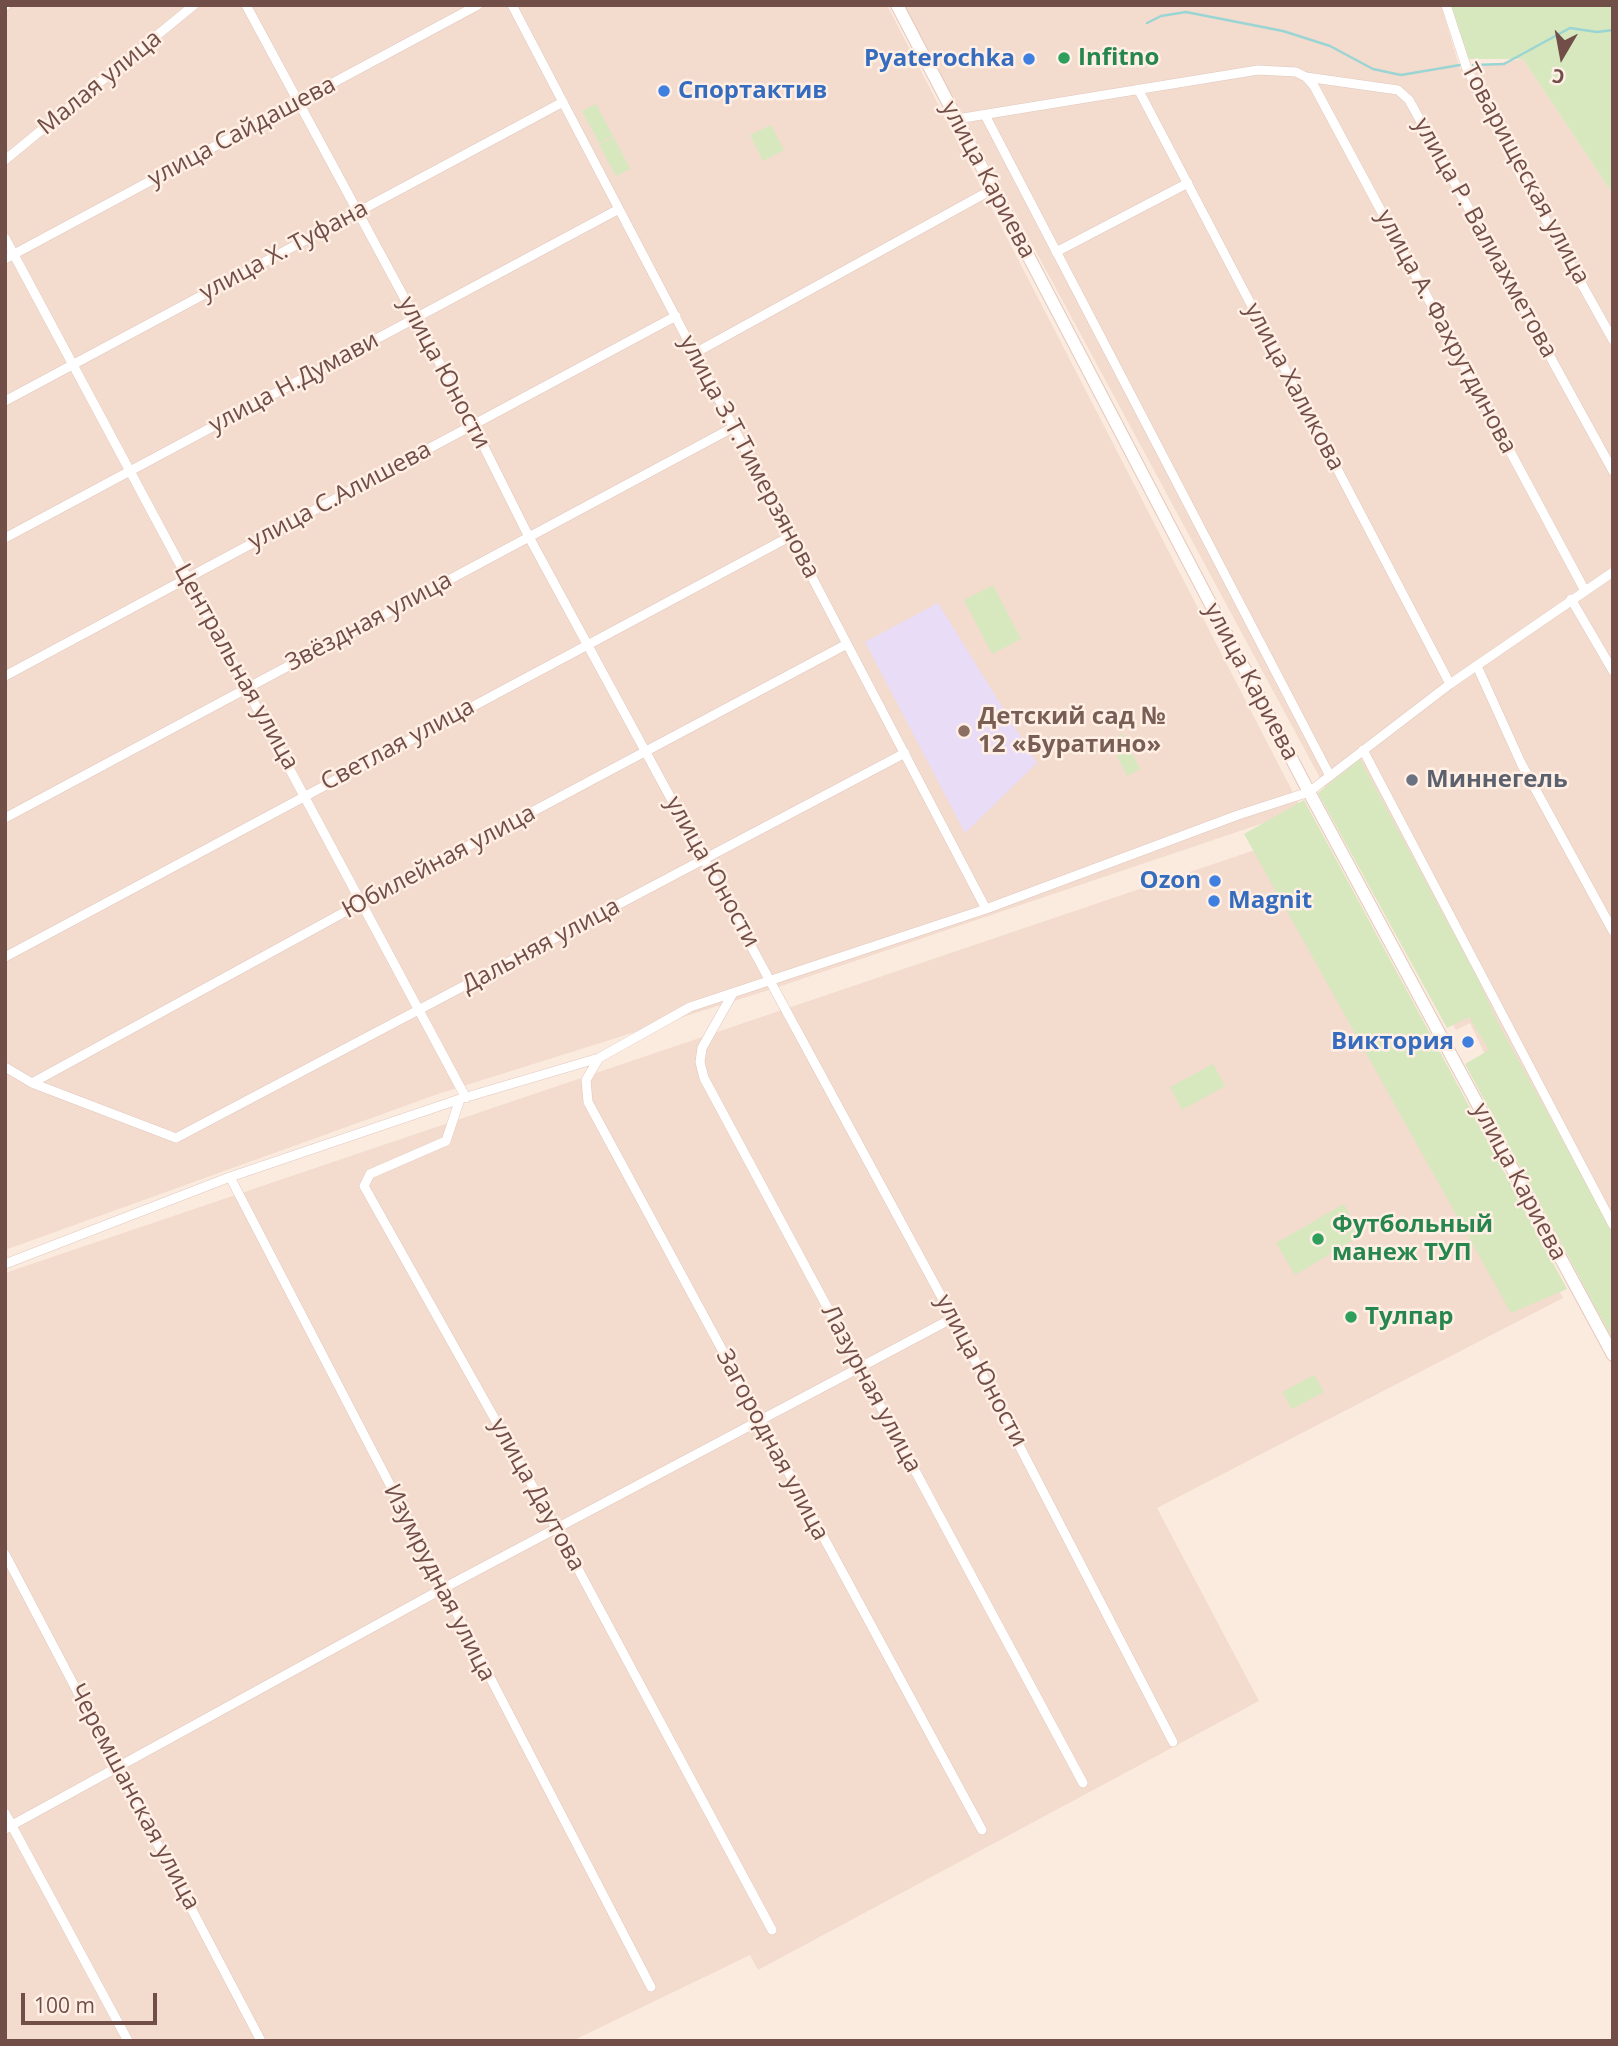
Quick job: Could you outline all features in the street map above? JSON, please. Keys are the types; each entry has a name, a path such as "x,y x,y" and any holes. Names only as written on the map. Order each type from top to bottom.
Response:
{"main road":[{"name":"улица Кариева","path":"897,5 1309,792 1613,1355"}],"street":[{"name":"Малая улица","path":"5,160 194,5"},
{"name":"улица Юности","path":"246,5 473,425 529,537 953,1318 1173,1742"},
{"name":"улица Сайдашева","path":"10,257 478,5"},
{"name":"улица З.Т.Тимерзянова","path":"512,5 986,909"},
{"name":"Товарищеская улица","path":"1446,5 1467,69 1520,174 1613,340"},
{"name":"улица Р. Валиахметова","path":"957,119 1258,70 1296,72 1306,77 1398,90 1409,100 1613,471"},
{"name":"улица А. Фахрутдинова","path":"1306,77 1314,86 1584,589"},
{"name":"улица Халикова","path":"1139,89 1450,684"},
{"name":"улица Х. Туфана","path":"5,401 563,102"},
{"path":"985,114 1330,776"},
{"path":"1056,252 1188,183"},
{"path":"695,353 993,189"},
{"name":"улица Н.Думави","path":"5,538 619,209"},
{"name":"Центральная улица","path":"5,238 10,257 73,365 421,1009 463,1099"},
{"name":"улица С.Алишева","path":"5,676 676,317"},
{"name":"Звёздная улица","path":"5,818 734,427"},
{"name":"Светлая улица","path":"5,957 791,536"},
{"path":"5,1264 230,1177 463,1099 599,1058 690,1007 986,909 1238,815 1309,792 1450,684 1584,589 1613,572"},
{"path":"1571,599 1613,671"},
{"name":"Юбилейная улица","path":"32,1083 363,902 847,644"},
{"path":"1477,666 1521,763 1613,931"},
{"path":"1363,750 1613,1225"},
{"name":"Дальняя улица","path":"32,1083 176,1139 905,753"},
{"name":"Лазурная улица","path":"733,993 702,1048 700,1062 704,1078 1083,1783"},
{"name":"Загородная улица","path":"599,1058 586,1080 588,1102 982,1830"},
{"path":"5,1067 32,1083"},
{"name":"улица Даутова","path":"463,1099 446,1140 370,1174 364,1186 556,1528 772,1930"},
{"name":"Изумрудная улица","path":"230,1177 651,1987"},
{"path":"8,1827 119,1769 442,1589 953,1318"},
{"name":"Черемшанская улица","path":"5,1554 261,2041"},
{"path":"5,1813 8,1827 128,2041"}],"shaded area":[{"path":"5,5 887,5 1302,810 775,988 438,1094 5,1250"},
{"path":"903,5 1441,5 1460,69 1523,59 1613,194 1613,1321 1470,1023 1456,1030"},
{"name":"Детский сад № 12 «Буратино»","path":"938,603 1037,763 965,833 865,642"},
{"path":"1314,830 1563,1298 1157,1508 1259,1701 758,1970 750,1955 572,2041 5,2041 5,1273"}],"green space":[{"path":"1451,5 1613,5 1613,194 1523,59 1468,59"},
{"path":"596,104 613,136 599,143 582,111"},
{"path":"771,125 784,150 763,161 750,135"},
{"path":"614,137 630,169 616,176 599,144"},
{"path":"993,585 1021,639 992,654 964,600"},
{"path":"1122,734 1140,769 1127,776 1109,740"},
{"path":"1360,759 1479,981 1499,1025 1613,1232 1613,1340 1465,1064 1489,1050 1469,1017 1447,1028 1318,793"},
{"path":"1304,800 1567,1289 1511,1313 1244,834"},
{"path":"1213,1064 1225,1086 1182,1110 1170,1087"},
{"name":"Футбольный манеж ТУП","path":"1344,1204 1360,1236 1295,1275 1276,1243"},
{"path":"1314,1375 1324,1392 1292,1409 1282,1392"}],"waterway":[{"path":"1147,23 1161,16 1186,12 1283,31 1330,46 1373,69 1401,75 1460,65"},
{"path":"1473,65 1504,64 1570,28 1597,32 1613,30"}],"place":[{"name":"Infitno","path":"1064,58"},
{"name":"Pyaterochka","path":"1029,59"},
{"name":"Спортактив","path":"664,91"},
{"name":"Детский сад № 12 «Буратино»","path":"964,731"},
{"name":"Миннегель","path":"1412,780"},
{"name":"Ozon","path":"1215,881"},
{"name":"Magnit","path":"1214,901"},
{"name":"Виктория","path":"1468,1042"},
{"name":"Футбольный манеж ТУП","path":"1318,1239"},
{"name":"Тулпар","path":"1351,1317"}]}
